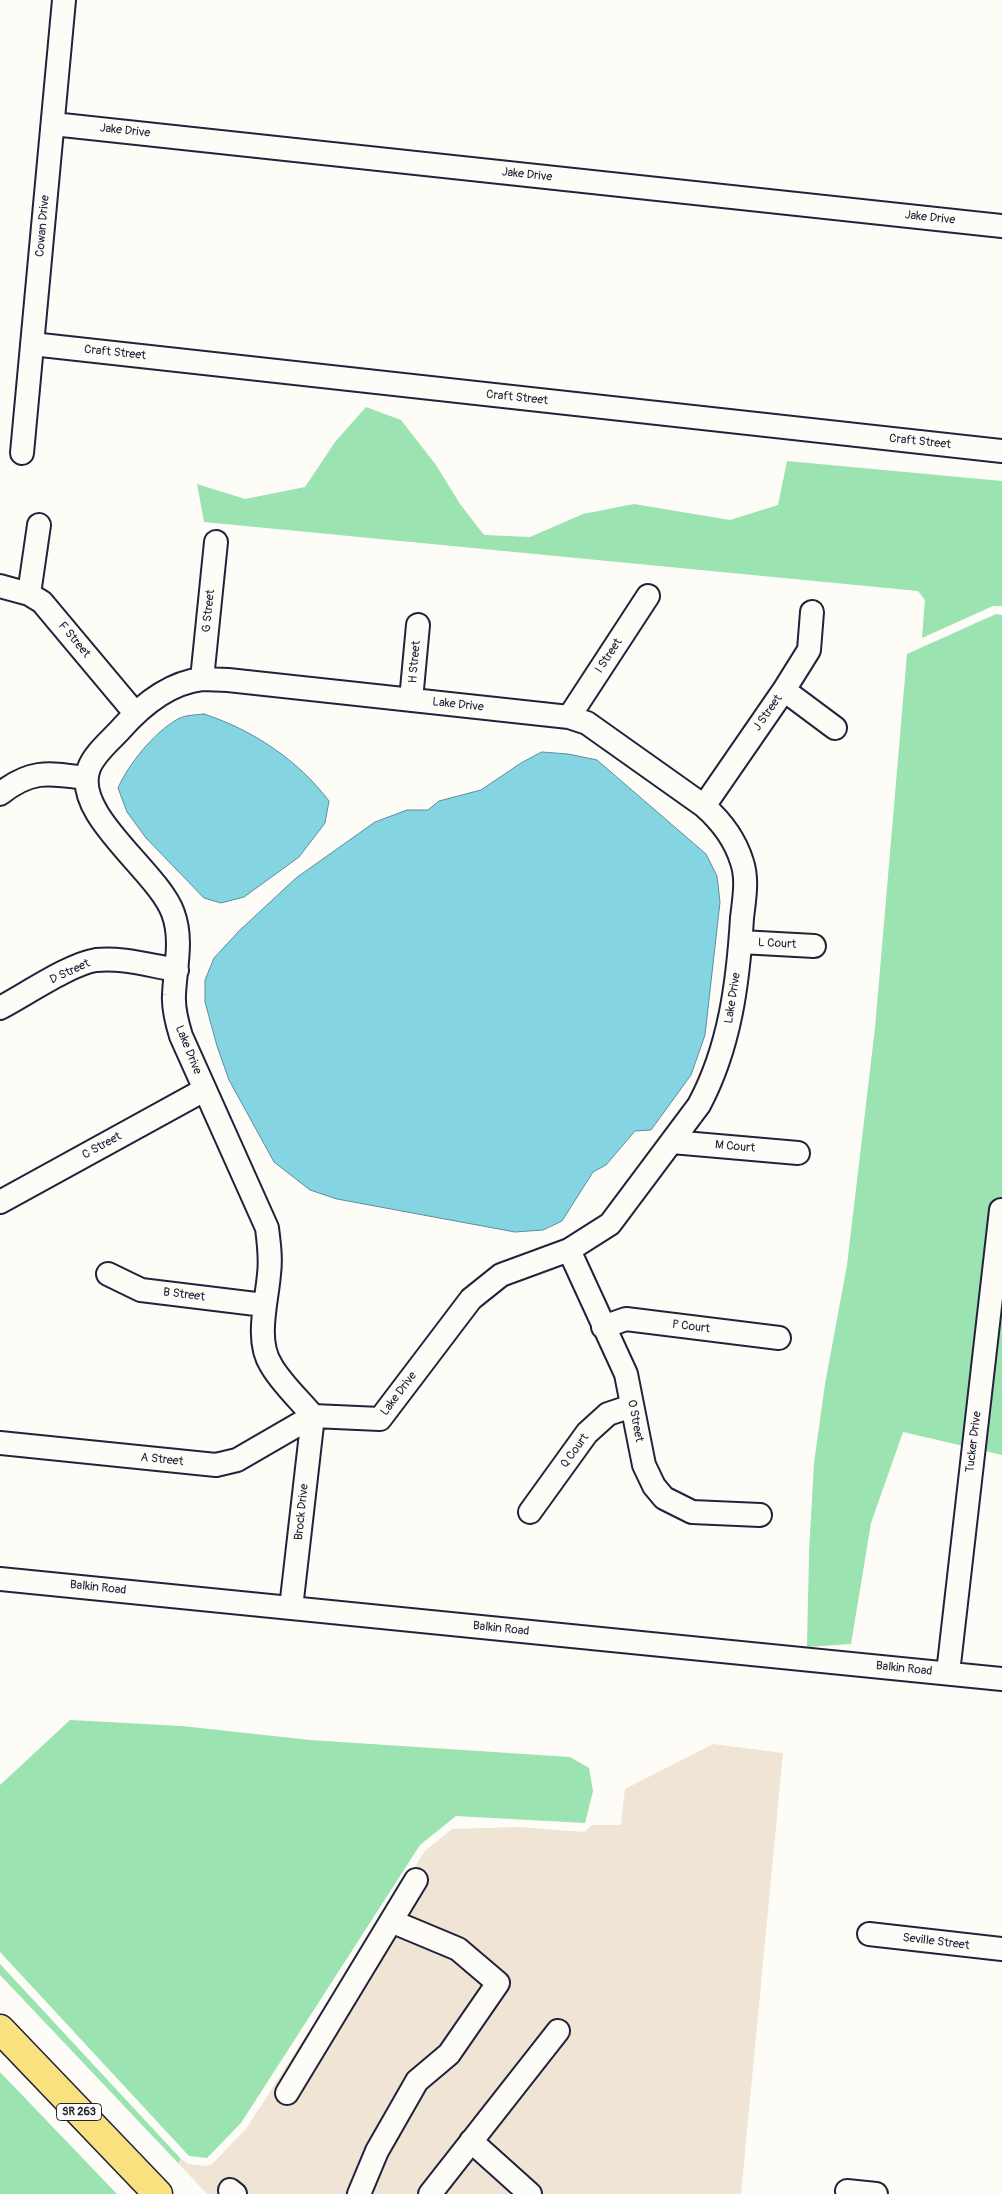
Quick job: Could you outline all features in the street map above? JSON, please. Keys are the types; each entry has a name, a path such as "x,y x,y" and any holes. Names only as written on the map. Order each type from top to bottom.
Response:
{"main road":[{"name":"SR 263","path":"0,2029 158,2194"}],"street":[{"name":"Cowan Drive","path":"22,453 64,0"},
{"name":"Jake Drive","path":"52,124 1002,226"},
{"name":"Craft Street","path":"32,344 1002,451"},
{"path":"29,594 39,525"},
{"name":"G Street","path":"202,679 216,542"},
{"name":"F Street","path":"0,586 29,594 42,602 134,713"},
{"name":"I Street","path":"569,717 648,596"},
{"name":"J Street","path":"704,806 784,690 809,650 812,612"},
{"name":"H Street","path":"411,700 418,625"},
{"name":"Lake Drive","path":"202,679 228,680 411,700 569,717 587,723 704,806 718,819 732,839 742,861 745,877 741,942 731,1021 710,1084 699,1105 610,1224 569,1250 501,1275 471,1299 380,1419 312,1416 270,1364 264,1340 264,1304 269,1275 270,1250 267,1228 204,1090 176,1019 174,996 178,940 174,915 168,901 107,826 89,799 86,778 91,763 134,713 176,686 202,679"},
{"path":"784,690 835,728"},
{"path":"0,794 25,777 36,774 54,773 86,778"},
{"name":"L Court","path":"741,942 814,946"},
{"name":"D Street","path":"0,1008 76,967 95,960 115,960 176,970"},
{"name":"C Street","path":"0,1202 204,1090"},
{"name":"M Court","path":"672,1142 798,1153"},
{"name":"Tucker Drive","path":"948,1673 1001,1210"},
{"name":"O Street","path":"569,1250 626,1374 644,1465 654,1486 664,1498 692,1512 760,1516"},
{"name":"B Street","path":"108,1274 141,1290 264,1304"},
{"name":"P Court","path":"603,1327 626,1319 779,1338"},
{"name":"Q Court","path":"530,1512 587,1433 608,1414 632,1406"},
{"name":"A Street","path":"0,1443 216,1465 237,1460 312,1416"},
{"name":"Brock Drive","path":"291,1608 312,1416"},
{"name":"Balkin Road","path":"0,1579 1002,1679"},
{"path":"287,2093 416,1880"},
{"path":"359,2194 377,2151 417,2081 450,2054 498,1983 458,1949 391,1921"},
{"name":"Seville Street","path":"869,1934 1002,1949"},
{"path":"430,2194 558,2031"},
{"path":"471,2141 530,2194"},
{"path":"847,2191 876,2194"}],"shaded area":[{"path":"713,1744 783,1753 741,2194 207,2194 178,2163 181,2159 188,2164 206,2166 212,2164 246,2129 425,1851 452,1829 519,1827 584,1832 592,1825 621,1825 625,1789"}],"green space":[{"path":"366,407 401,420 436,465 460,504 484,535 530,537 583,514 634,504 730,520 778,505 787,461 1002,481 1002,606 993,606 922,638 925,600 918,591 204,522 197,484 245,499 305,487 335,442"},
{"path":"996,614 1002,615 1002,1455 903,1432 871,1523 851,1644 807,1647 809,1553 814,1463 825,1384 847,1265 875,1028 907,654"},
{"path":"70,1720 182,1726 310,1740 570,1757 589,1768 593,1791 585,1823 456,1816 420,1845 241,2123 207,2158 189,2156 0,1952 0,1785"},
{"path":"0,1964 181,2159 178,2163 0,1975"},
{"path":"0,2072 117,2194 0,2194"}],"water":[{"path":"204,714 240,729 273,748 303,772 329,801 325,823 299,857 244,897 221,903 204,898 146,838 127,812 118,788 135,759 160,732 181,718"},
{"path":"542,752 568,754 597,760 706,854 717,876 720,902 705,1035 691,1075 651,1130 635,1131 606,1165 593,1172 562,1221 543,1230 515,1232 337,1199 310,1190 274,1162 229,1080 205,1002 205,980 214,958 239,931 296,878 375,822 407,810 428,810 439,801 481,790 521,763"}]}
